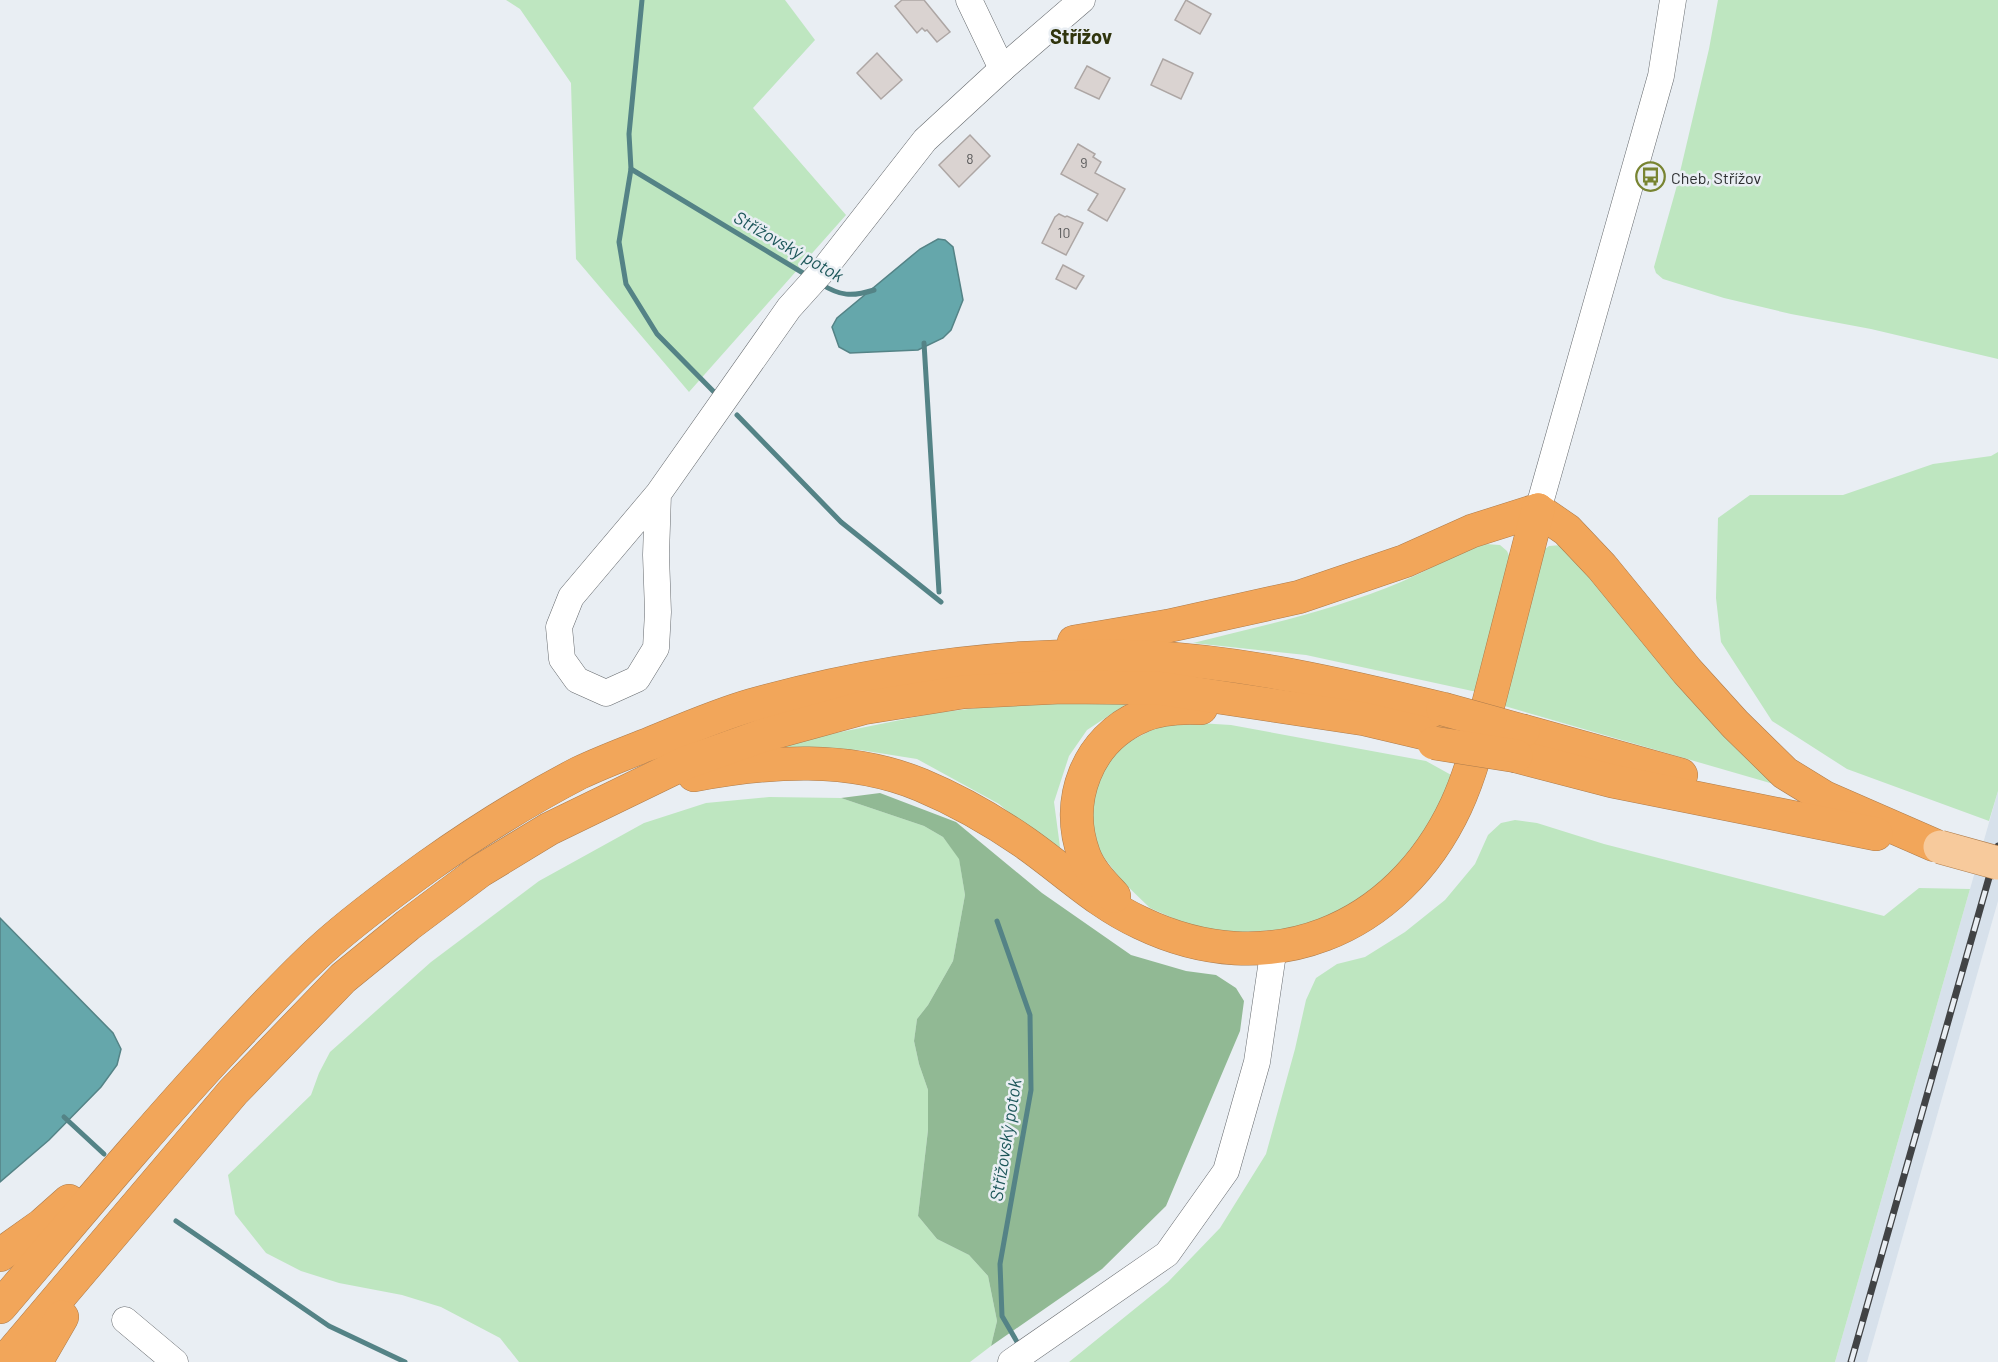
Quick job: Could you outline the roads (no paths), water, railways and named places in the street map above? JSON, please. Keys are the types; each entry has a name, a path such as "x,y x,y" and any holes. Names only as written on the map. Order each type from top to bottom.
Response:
{"highway":[{"path":"0,1307 178,1099 259,1011 321,950 396,889 462,842 582,772 748,706 854,680 1168,626 1299,597 1405,561 1472,531 1538,510"},
{"path":"1538,510 1567,530 1602,567 1687,671 1735,724 1785,772 1824,797 1937,846"},
{"path":"637,785 707,772 774,764 825,763 859,767 920,785 990,820 1109,905 1141,924 1201,944 1226,948 1274,947 1317,938 1339,929 1381,904 1406,882 1426,858 1443,832 1470,770 1538,510"},
{"path":"964,662 1143,657 1283,672 1342,684 1438,729"},
{"path":"4,1362 233,1092 343,978 408,925 480,871 549,829 637,785 685,763 761,736 863,708 963,692 1062,687 1158,688 1438,729 1520,744 1612,781 1937,846"},
{"path":"1179,937 1120,901 1097,877 1084,857 1078,834 1076,812 1078,792 1084,773 1095,754 1111,736 1142,715 1183,707 1265,716 1438,729"},
{"path":"0,1256 42,1225 178,1099"},
{"path":"36,1362 68,1308 94,1257"}],"main road":[{"path":"1937,846 1998,863"}],"street":[{"path":"969,0 1002,69"},
{"path":"1538,510 1660,76 1673,0"},
{"path":"658,494 656,648 637,680 606,693 577,680 562,659 559,627 571,597 658,494 789,308 825,268 925,140 1076,1"},
{"path":"1011,1362 1167,1254 1226,1171 1257,1062 1274,947"},
{"path":"125,1320 175,1362"}],"water":[{"path":"938,239 945,240 953,247 963,300 951,330 943,338 918,350 850,353 839,347 832,327 837,318 920,249"},
{"path":"0,918 113,1033 121,1049 117,1065 101,1087 49,1140 0,1182"}],"waterway":[{"name":"Střížovský potok","path":"642,0 629,134 631,169 808,276"},
{"path":"631,169 619,242 626,284 657,334 716,394"},
{"name":"Střížovský potok","path":"821,284 846,294 859,294 874,290"},
{"name":"Střížovský potok","path":"924,343 939,592"},
{"path":"737,415 841,522 941,602"},
{"name":"Střížovský potok","path":"997,921 1030,1015 1031,1090 1000,1264 1002,1316 1020,1347"},
{"path":"64,1117 104,1154"},
{"path":"176,1221 329,1326 405,1362"}],"railway":[{"path":"1851,1362 1998,846"}],"place":[{"name":"Cheb, Střížov","path":"1650,177"}],"district":[{"name":"Střížov","path":"1081,36"}]}
